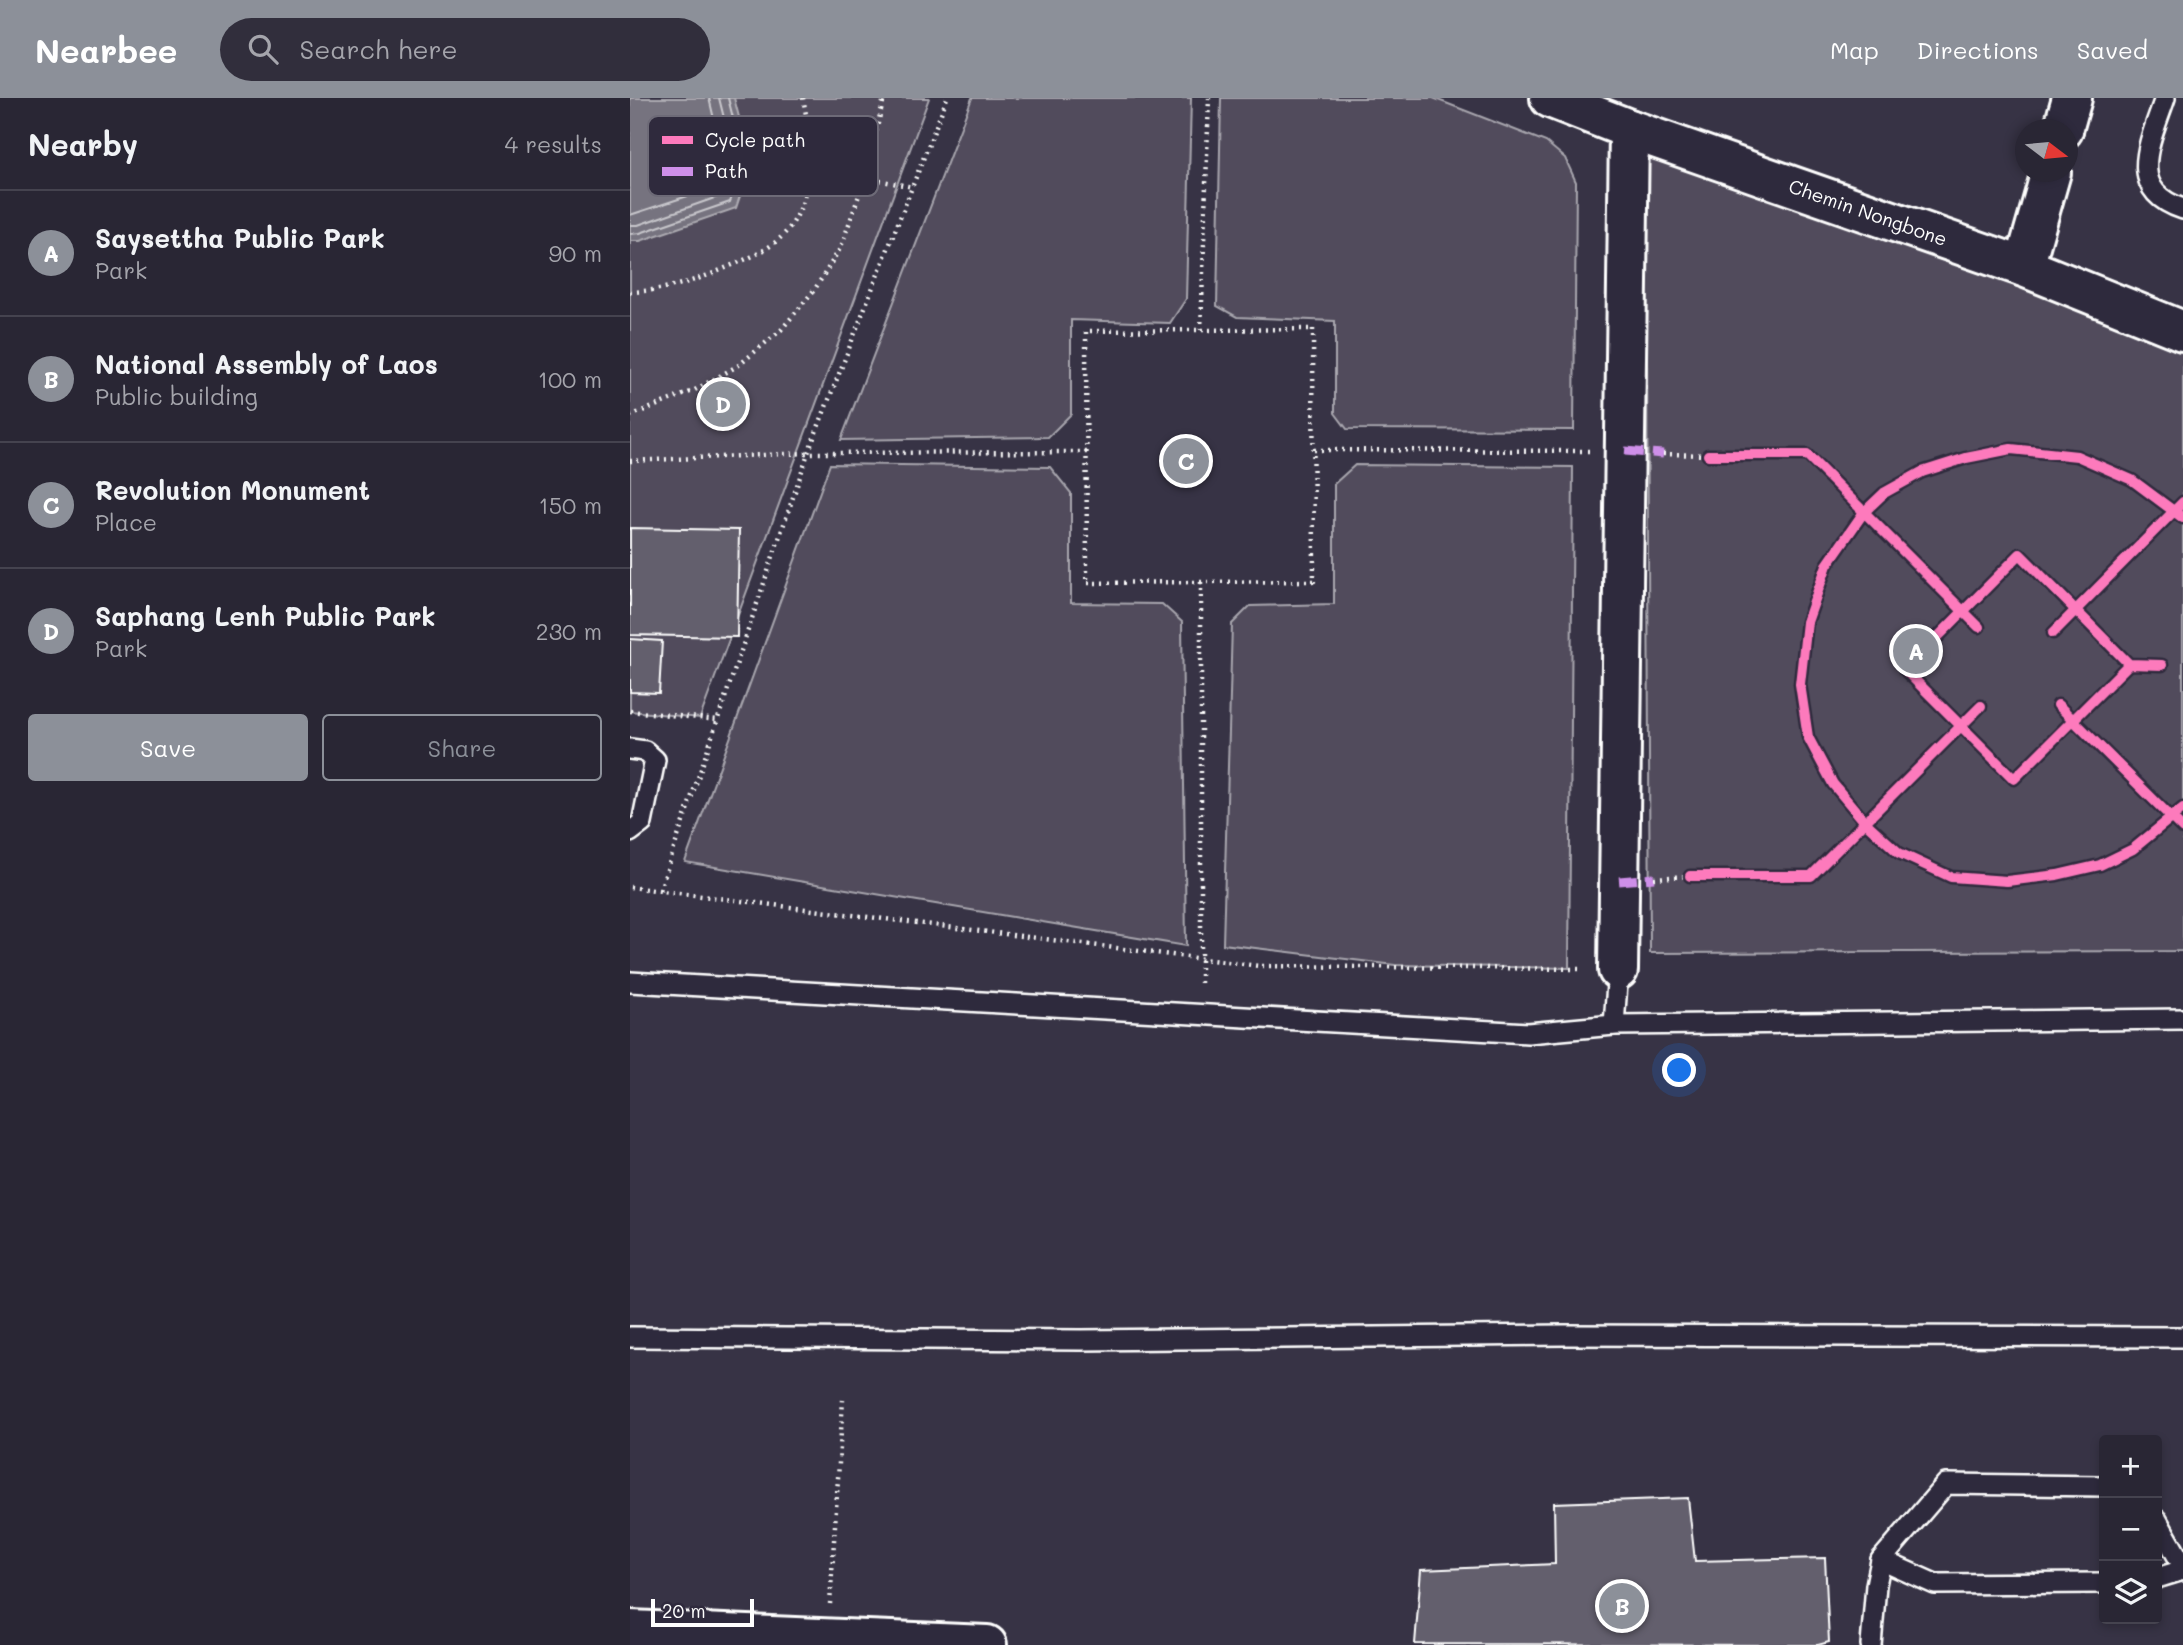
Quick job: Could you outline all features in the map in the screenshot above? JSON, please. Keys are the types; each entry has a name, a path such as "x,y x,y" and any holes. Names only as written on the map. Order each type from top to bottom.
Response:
{"street":[{"name":"Chemin Nongbone","path":"1550,98 1629,129 2024,267 2183,331"},
{"path":"2066,119 2072,98"},
{"path":"1618,970 1629,129"},
{"path":"2024,267 2048,182"},
{"path":"630,1630 988,1645"}],"lane":[{"path":"2165,98 2146,153 2145,169 2150,187 2170,205 2183,209"},
{"path":"630,749 645,751 654,760 642,823 630,832"},
{"path":"1614,1025 1618,970"},
{"path":"630,982 1528,1033 1614,1025 2183,1019"},
{"path":"630,1337 2183,1337"},
{"path":"1871,1645 1881,1560 1946,1484 2099,1486"},
{"path":"2162,1529 2183,1568 2162,1576"},
{"path":"1881,1560 1935,1584 2099,1583"}],"path":[{"path":"803,98 807,116"},
{"path":"878,125 884,98"},
{"path":"660,890 808,453 947,98"},
{"path":"1201,330 1209,98"},
{"path":"878,180 913,187"},
{"path":"630,292 654,291 707,276 747,259 780,239 800,210 804,196"},
{"path":"630,416 693,391 739,365 781,330 815,289 841,247 859,196"},
{"path":"1312,329 1314,582 1087,583 1086,331 1201,330 1312,329"},
{"path":"2183,518 2132,480 2077,456 2011,449 1966,458 1922,472 1884,493 1864,512 1826,565 1807,622 1800,684 1808,737 1833,784 1865,822 1899,853 1951,877 2007,881 2057,875 2100,865 2133,849 2183,808"},
{"path":"1314,450 1625,451"},
{"path":"630,461 808,453 1087,452"},
{"path":"1662,454 1708,455"},
{"path":"1200,1015 1201,582"},
{"path":"630,711 718,719"},
{"path":"1654,878 1690,876"},
{"path":"630,887 1259,966 1618,970"},
{"path":"827,1638 843,1400"}],"shaded area":[{"path":"630,98 929,98 700,718 630,711"},
{"path":"972,98 1191,98 1186,299 1170,323 1071,320 1071,414 1048,437 841,440"},
{"path":"1221,98 1433,98 1546,142 1565,158 1576,182 1574,430 1347,429 1335,413 1335,321 1237,317 1217,306"},
{"path":"1646,153 2030,286 2183,350 2183,951 1650,953"},
{"path":"830,464 1050,467 1071,493 1071,603 1162,604 1182,622 1186,946 685,862"},
{"path":"1355,465 1573,467 1569,968 1395,965 1223,944 1232,624 1250,606 1334,604 1334,484"}],"water":[{"path":"630,98 734,98 739,116 648,116 648,196 740,196 736,208 640,241 630,241"}],"building":[{"path":"630,528 739,530 737,637 630,635"},
{"path":"630,639 662,641 659,693 630,692"},
{"path":"1688,1498 1695,1561 1825,1558 1829,1642 1818,1645 1415,1644 1421,1570 1555,1564 1554,1503"}],"marked path":[{"path":"1625,451 1663,454"},
{"path":"1619,881 1654,878"}],"cycle path":[{"path":"2183,518 2132,480 2077,456 2011,449 1966,458 1922,472 1884,493 1864,512 1827,565 1807,622 1800,684 1808,737 1833,784 1865,822 1899,853 1951,877 2007,881 2057,875 2100,865 2133,849 2183,808"},
{"path":"1708,455 1807,455 1979,627"},
{"path":"2053,633 2183,502"},
{"path":"2129,664 2014,779 1905,670 2020,554 2129,664 2162,665"},
{"path":"2058,705 2183,829"},
{"path":"1690,876 1811,876 1981,706"}],"place":[{"name":"Saphang Lenh Public Park","path":"723,404"},
{"name":"Revolution Monument","path":"1186,461"},
{"name":"Saysettha Public Park","path":"1916,651"},
{"name":"National Assembly of Laos","path":"1622,1606"}]}
